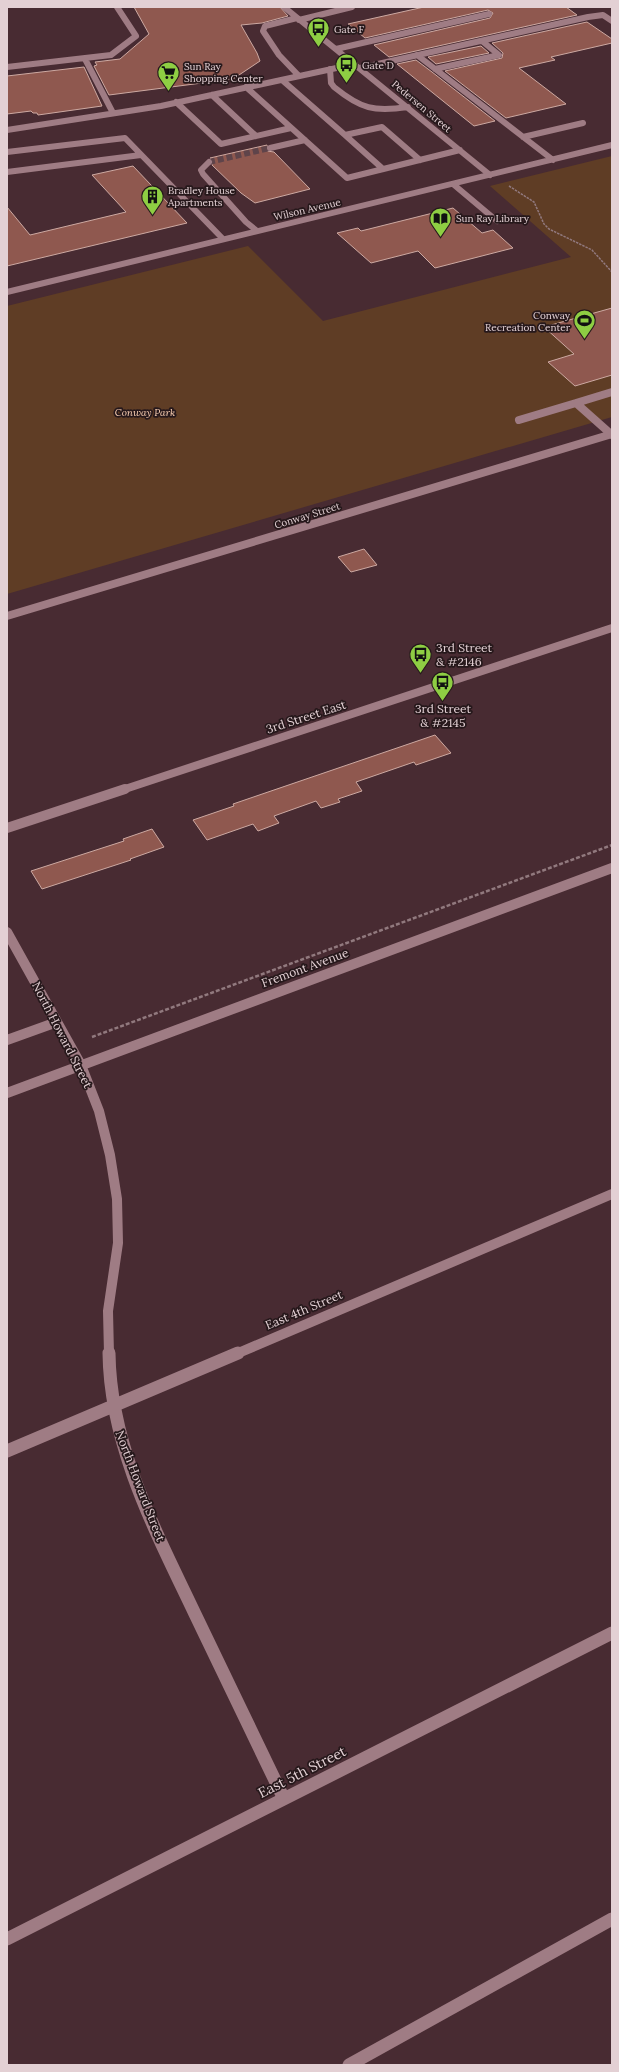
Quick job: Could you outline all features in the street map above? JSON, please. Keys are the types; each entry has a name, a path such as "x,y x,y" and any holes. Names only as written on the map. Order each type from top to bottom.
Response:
{"street":[{"path":"7,67 111,55 136,36 117,7"},
{"name":"Pedersen Street","path":"284,7 490,175"},
{"path":"299,76 279,55 263,31 263,28 335,9 352,7"},
{"path":"336,49 489,14"},
{"path":"7,130 176,102 330,69 358,66 417,55 595,16 602,15 612,21"},
{"path":"435,69 499,55 482,41"},
{"path":"417,55 553,160"},
{"path":"85,59 113,113"},
{"path":"330,69 331,83 334,87 358,106 384,110 408,107"},
{"path":"282,80 383,169"},
{"path":"246,87 347,178 460,150"},
{"path":"212,95 256,136"},
{"path":"176,102 220,144 292,128"},
{"path":"523,137 583,122"},
{"path":"345,136 382,127 420,160"},
{"path":"7,152 125,138 223,239"},
{"path":"270,148 305,140"},
{"name":"Wilson Avenue","path":"7,292 612,145"},
{"path":"7,172 142,155"},
{"path":"210,162 201,170 203,174 246,222 257,231"},
{"path":"453,184 497,221"},
{"path":"519,420 612,392"},
{"path":"576,403 612,435"},
{"name":"Conway Street","path":"7,616 612,435"},
{"name":"3rd Street East","path":"7,828 612,628"},
{"name":"Fremont Avenue","path":"7,1092 612,868"},
{"name":"North Howard Street","path":"7,932 80,1065 99,1111 110,1155 117,1199 118,1243 108,1311 109,1381 120,1438 154,1528 284,1799"},
{"path":"7,1040 57,1022"},
{"name":"East 4th Street","path":"7,1451 612,1194"},
{"name":"East 5th Street","path":"7,1940 612,1633"},
{"path":"349,2065 612,1919"}],"path":[{"path":"490,175 530,199 537,206 541,218 547,228 557,235 590,248 601,258 612,272"},
{"path":"92,1037 612,846"}],"green space":[{"name":"Conway Park","path":"612,156 612,417 7,594 7,306 248,246 323,321 571,257 490,186"}],"building":[{"path":"134,7 280,7 288,16 262,23 241,25 260,61 233,79 109,95 94,66 97,65 95,62 120,59 149,34"},
{"path":"424,7 566,7 577,15 389,57 374,45 490,18 493,13 488,10 365,38 348,24"},
{"path":"587,22 612,39 612,43 551,57 555,60 519,68 566,104 506,118 445,71 502,58 503,53 492,43"},
{"path":"481,46 489,53 436,64 428,57"},
{"path":"416,60 495,121 474,126 397,64"},
{"path":"84,67 102,106 38,115 37,113 33,113 31,111 7,114 7,76"},
{"path":"267,145 267,151 274,152 310,189 255,203 241,193 212,165 213,160 210,158"},
{"name":"Bradley House Apartments","path":"133,166 187,223 7,266 7,207 30,235 126,212 92,175"},
{"name":"Sun Ray Library","path":"453,208 482,233 493,230 513,248 435,268 418,251 371,263 337,233 358,228 361,231"},
{"name":"Conway Recreation Center","path":"612,308 612,375 575,386 548,362 574,354 544,327"},
{"path":"364,549 377,565 351,572 338,557"},
{"path":"435,735 451,753 416,765 414,762 356,782 362,791 338,799 340,802 321,808 316,801 274,816 279,823 258,831 253,824 207,840 193,820 234,806 233,804"},
{"path":"152,829 164,847 130,859 131,860 42,889 31,871 124,841 123,839"}],"tunnel":[{"path":"209,162 270,148"}],"place":[{"name":"Gate F","path":"318,48"},
{"name":"Gate D","path":"347,84"},
{"name":"Sun Ray Shopping Center","path":"168,92"},
{"name":"Bradley House Apartments","path":"153,216"},
{"name":"Sun Ray Library","path":"440,238"},
{"name":"Conway Recreation Center","path":"585,340"},
{"name":"3rd Street & #2146","path":"421,674"},
{"name":"3rd Street & #2145","path":"443,702"}]}
